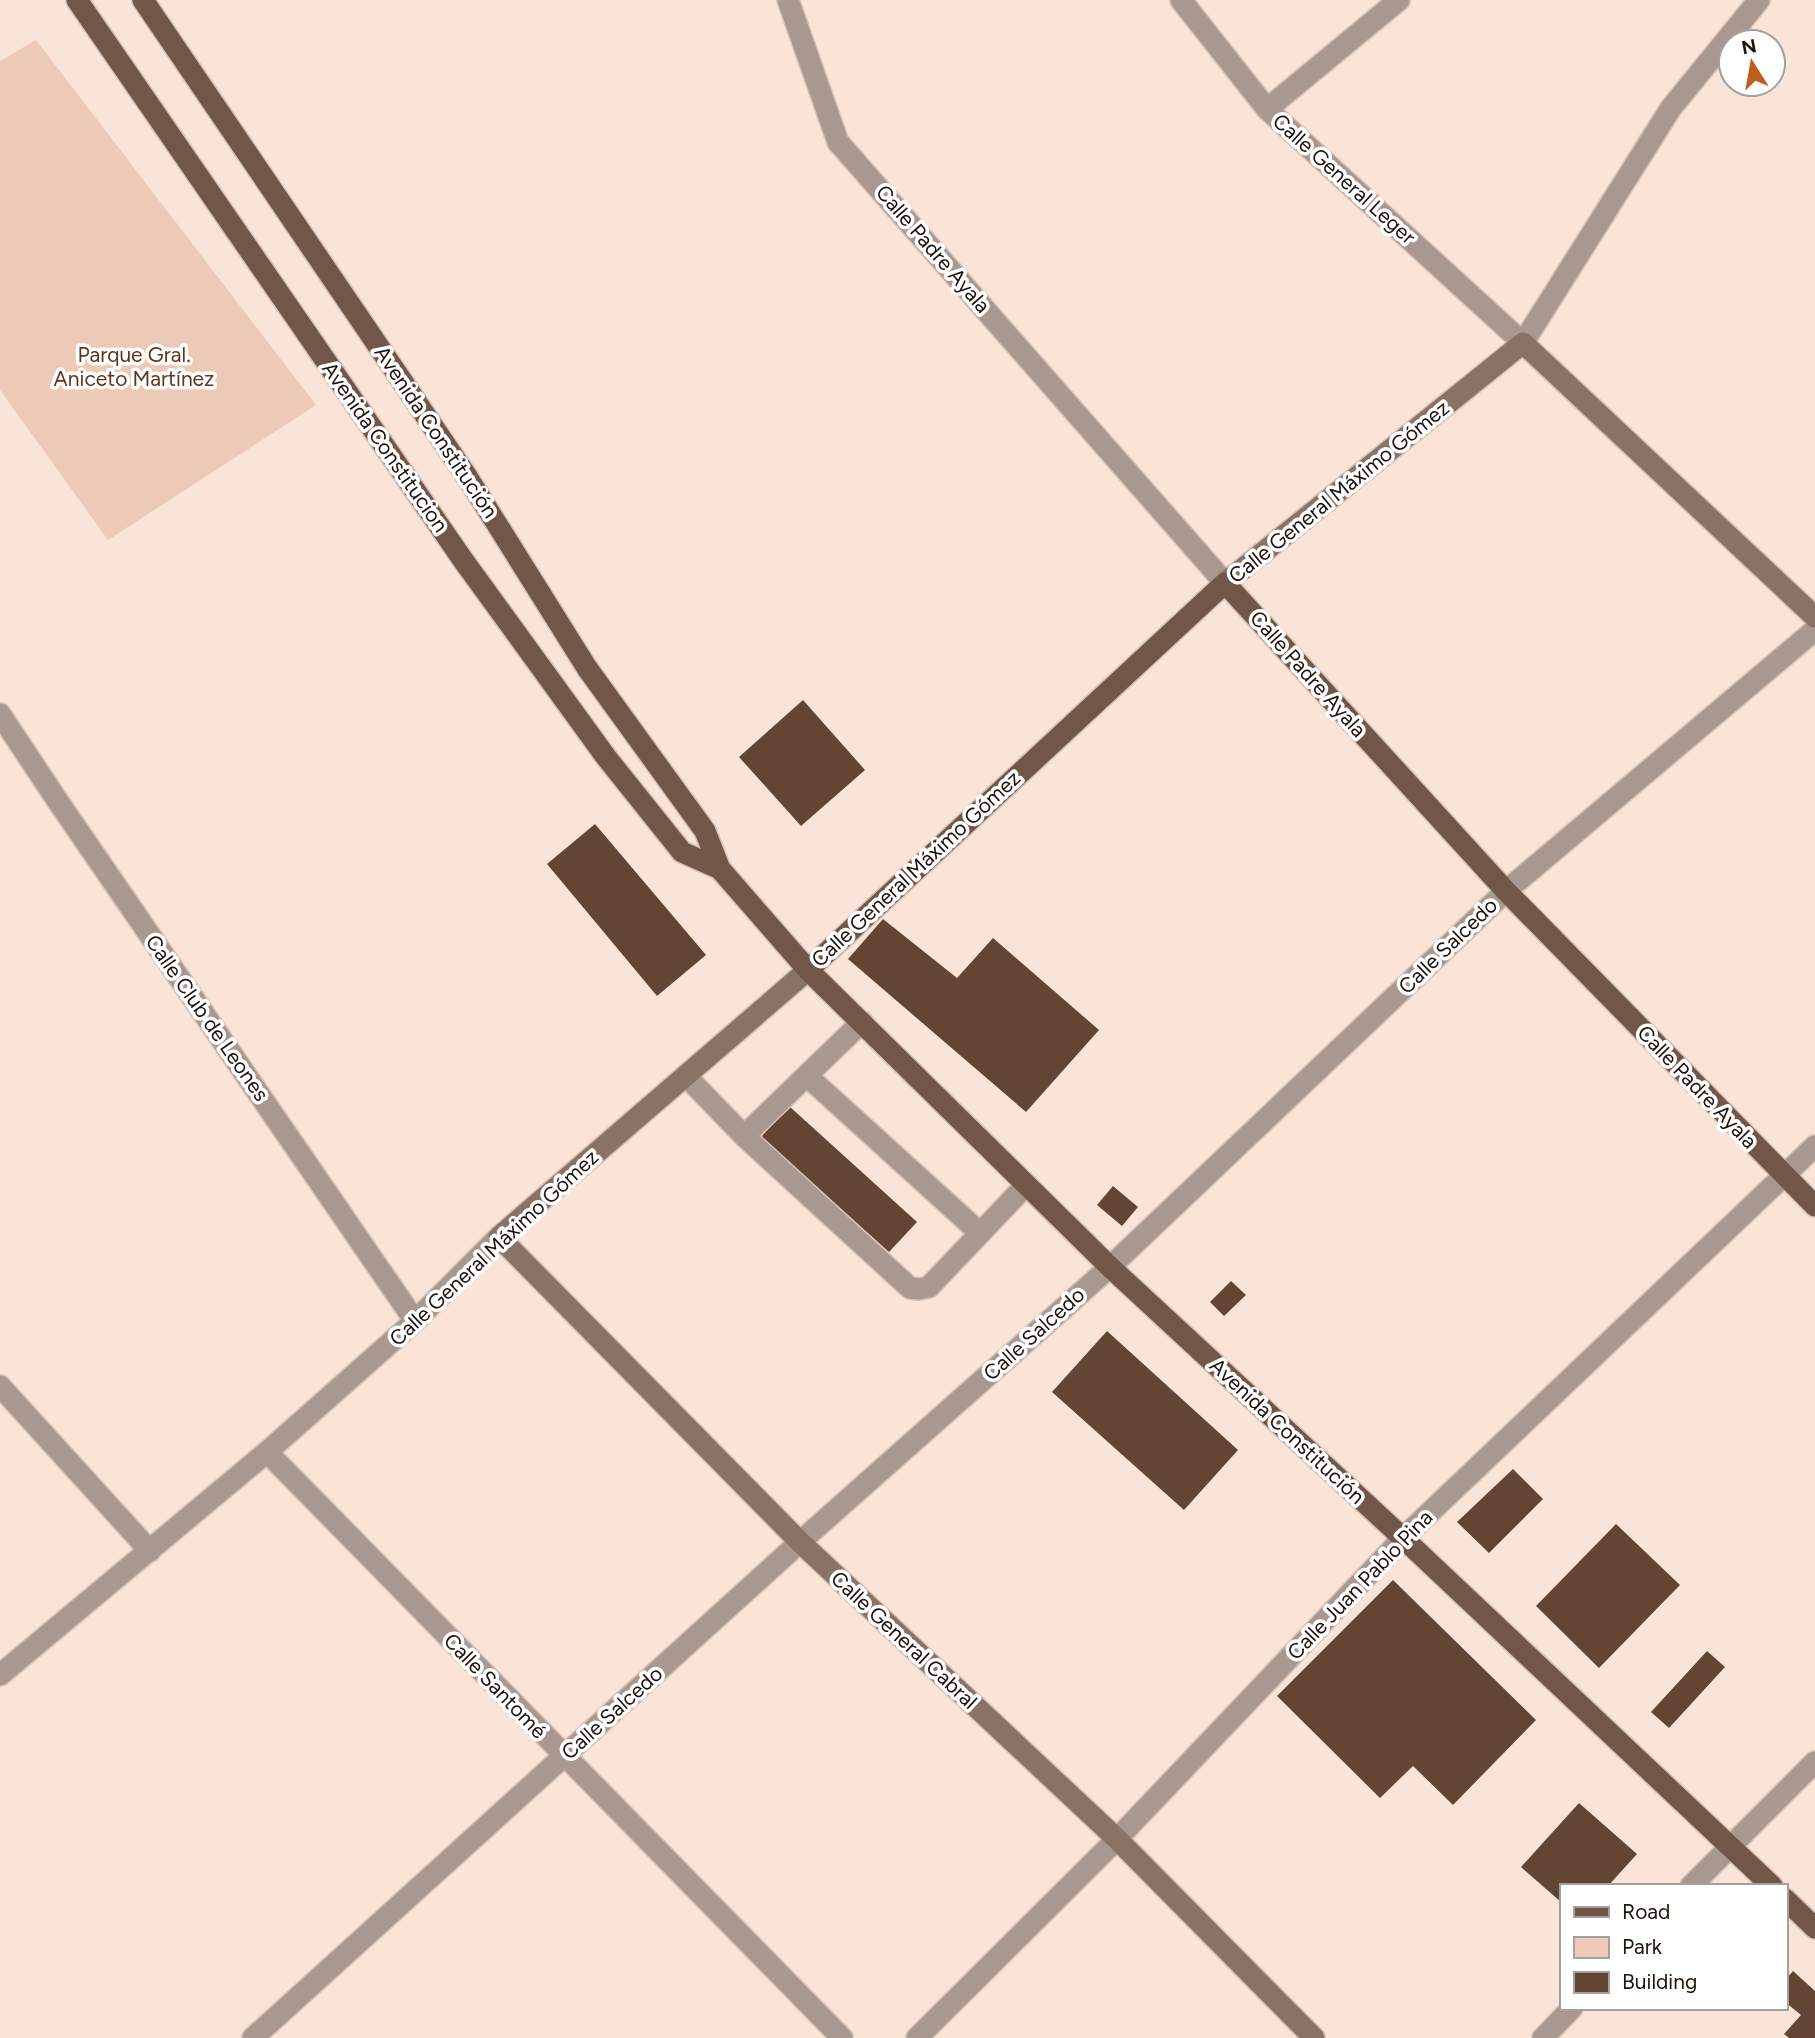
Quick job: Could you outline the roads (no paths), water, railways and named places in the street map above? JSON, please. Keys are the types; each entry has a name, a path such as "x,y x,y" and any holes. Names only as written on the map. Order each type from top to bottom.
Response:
{"main road":[{"name":"Avenida Constitucion","path":"77,0 463,560 606,757 682,852 720,869"},
{"name":"Avenida Constitución","path":"149,5 468,478 587,668 705,831 720,869 808,970 1110,1267 1403,1538 1770,1884"},
{"name":"Calle Padre Ayala","path":"1225,583 1506,891 1815,1206"},
{"name":"Calle General Máximo Gómez","path":"808,970 1225,583"},
{"path":"1787,1901 1815,1928"}],"street":[{"name":"Calle Padre Ayala","path":"788,0 838,142 1225,583"},
{"name":"Calle General Leger","path":"1181,0 1267,109 1523,343"},
{"path":"1267,109 1399,0"},
{"name":"Calle General Máximo Gómez","path":"1225,583 1523,343 1671,108 1759,0"},
{"path":"1523,343 1815,617"},
{"name":"Calle Salcedo","path":"253,2038 800,1542 1110,1267 1506,891 1815,631"},
{"name":"Calle Club de Leones","path":"0,714 415,1321"},
{"name":"Calle General Máximo Gómez","path":"0,1675 267,1452 415,1321 499,1237 808,970"},
{"path":"744,1136 862,1022"},
{"path":"685,1076 744,1136 910,1288 929,1287 1026,1185"},
{"path":"807,1076 980,1233"},
{"name":"Calle Juan Pablo Pina","path":"917,2038 1116,1839 1403,1538 1815,1146"},
{"name":"Calle General Cabral","path":"499,1237 800,1542 1116,1839 1314,2038"},
{"path":"0,1386 150,1550"},
{"name":"Calle Santomé","path":"267,1452 842,2038"},
{"path":"1693,1884 1815,1762"},
{"path":"1543,2038 1570,2010"}],"park label":[{"name":"Parque Gral. Aniceto Martínez","path":"134,367"}]}
